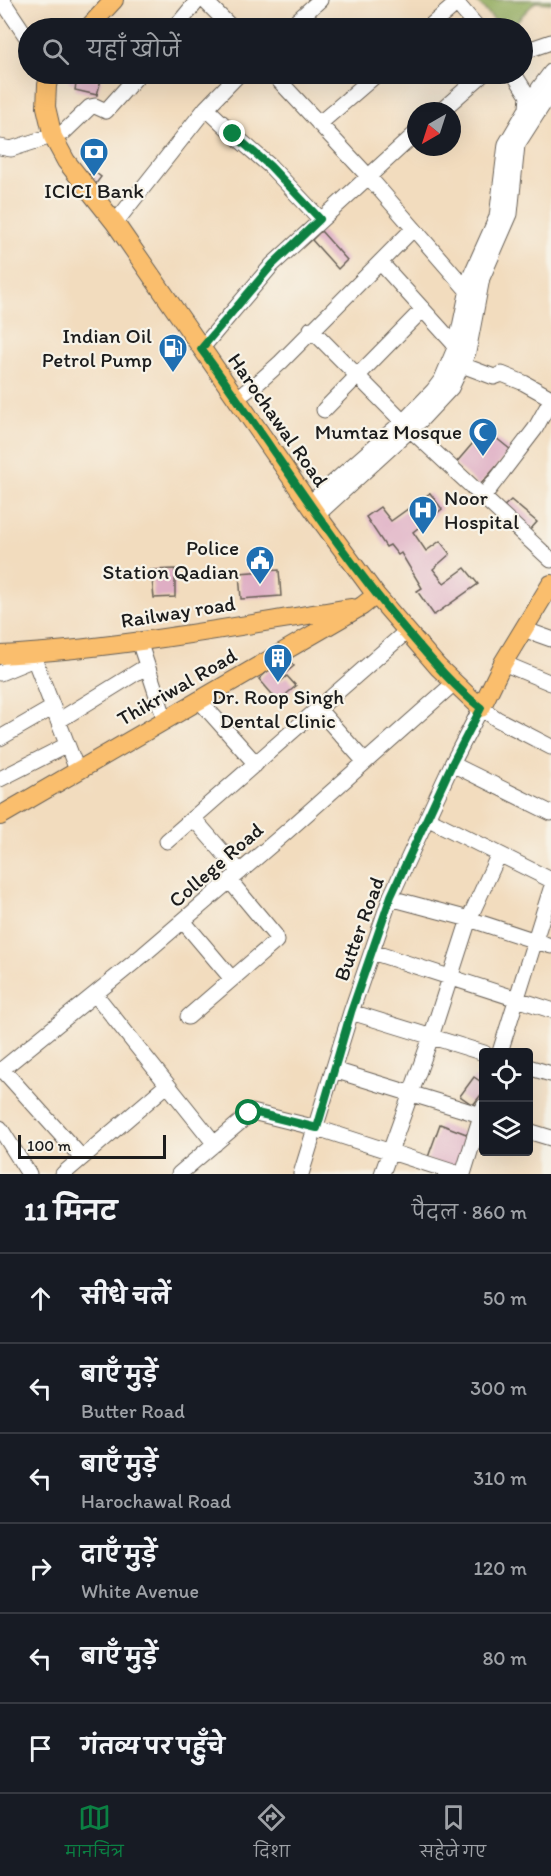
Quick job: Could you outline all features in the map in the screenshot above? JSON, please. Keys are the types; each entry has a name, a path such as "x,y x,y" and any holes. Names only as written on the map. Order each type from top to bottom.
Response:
{"main road":[{"path":"97,18 114,0"},
{"name":"Harochawal Road","path":"47,84 46,107 53,137 66,160 115,223 237,398 313,510 369,601 407,631 453,684 481,708"},
{"path":"481,708 503,663 551,584"},
{"name":"Railway road","path":"0,655 33,656 139,641 369,601"},
{"name":"Thikriwal Road","path":"0,816 369,601"}],"street":[{"path":"2,0 18,24"},
{"path":"183,18 198,0"},
{"path":"300,18 320,0"},
{"path":"438,18 455,2 469,18"},
{"path":"213,3 224,18"},
{"path":"533,48 551,42"},
{"path":"313,510 407,425 448,392 462,355 472,284 497,217 510,151 509,136 551,72"},
{"path":"1,150 53,137 69,128 90,107 95,106 104,112 109,110 131,84"},
{"path":"115,223 207,108 230,84"},
{"path":"282,84 368,176 413,229 472,284"},
{"path":"319,124 365,84"},
{"path":"451,102 472,84"},
{"path":"520,84 528,96 527,108"},
{"path":"510,151 551,92"},
{"path":"207,108 270,166 320,219"},
{"path":"201,349 272,265 407,141"},
{"path":"237,398 260,381 413,229"},
{"path":"380,262 462,355 494,376 502,374 524,383 551,399 535,429 483,497"},
{"path":"324,410 423,309"},
{"path":"311,329 407,425 551,560"},
{"path":"523,629 551,639"},
{"path":"167,841 407,631"},
{"path":"139,641 165,720"},
{"path":"0,673 33,656 77,770"},
{"path":"503,663 551,683"},
{"path":"0,738 55,714 147,666"},
{"name":"College Road","path":"1,1070 235,877 453,684"},
{"path":"199,700 256,764"},
{"path":"481,708 551,747"},
{"name":"Butter Road","path":"301,1174 351,1012 390,898 452,764 481,708"},
{"path":"319,710 366,762"},
{"path":"0,779 67,745"},
{"path":"452,764 551,813"},
{"path":"188,1017 274,944 277,938 193,818"},
{"path":"427,818 551,880"},
{"path":"382,1174 431,1037 469,919 500,854"},
{"path":"502,1048 551,888"},
{"path":"390,898 469,919 551,946"},
{"path":"183,921 232,980"},
{"path":"372,952 551,1010"},
{"path":"95,994 215,1144"},
{"path":"351,1012 479,1052"},
{"path":"533,1069 551,1074"},
{"path":"1,1070 82,1158"},
{"path":"334,1070 410,1094 479,1112"},
{"path":"63,1174 167,1085"},
{"path":"179,1174 252,1112 317,1128 461,1174 479,1124"},
{"path":"0,1128 29,1174"},
{"path":"533,1133 551,1138"}],"green space":[{"path":"475,0 551,0 551,3 535,2 520,18 492,18"}],"building":[{"path":"76,84 100,84 97,95 75,90"},
{"name":"ICICI Bank","path":"92,170 101,177 95,185 87,178"},
{"path":"321,231 347,260 338,269 312,240"},
{"name":"Mumtaz Mosque","path":"485,429 511,450 479,486 455,464"},
{"path":"430,493 442,509 413,532 426,551 440,541 450,554 433,569 444,583 465,568 478,584 434,615 417,591 422,588 401,553 398,555 390,545 386,547 366,517 380,507 391,521"},
{"path":"511,500 537,522 529,531 502,508"},
{"path":"175,569 175,597 154,598 151,570"},
{"name":"Police Station Qadian","path":"279,570 281,596 241,599 239,573"},
{"path":"285,655 294,666 283,675 274,665"},
{"name":"Dr. Roop Singh Dental Clinic","path":"270,669 281,681 287,676 296,686 278,701 259,679"},
{"path":"474,1077 479,1080 479,1097 473,1105 460,1096"},
{"path":"440,1124 469,1135 458,1170 427,1160"}],"place":[{"name":"ICICI Bank","path":"94,178"},
{"name":"Indian Oil Petrol Pump","path":"173,374"},
{"name":"Mumtaz Mosque","path":"483,458"},
{"name":"Noor Hospital","path":"423,536"},
{"name":"Police Station Qadian","path":"260,586"},
{"name":"Dr. Roop Singh Dental Clinic","path":"278,684"}],"route":[{"path":"233,134 259,155 320,219 272,265 201,349 376,595 460,691 481,708 452,764 391,896 351,1012 317,1128 249,1113"}]}
